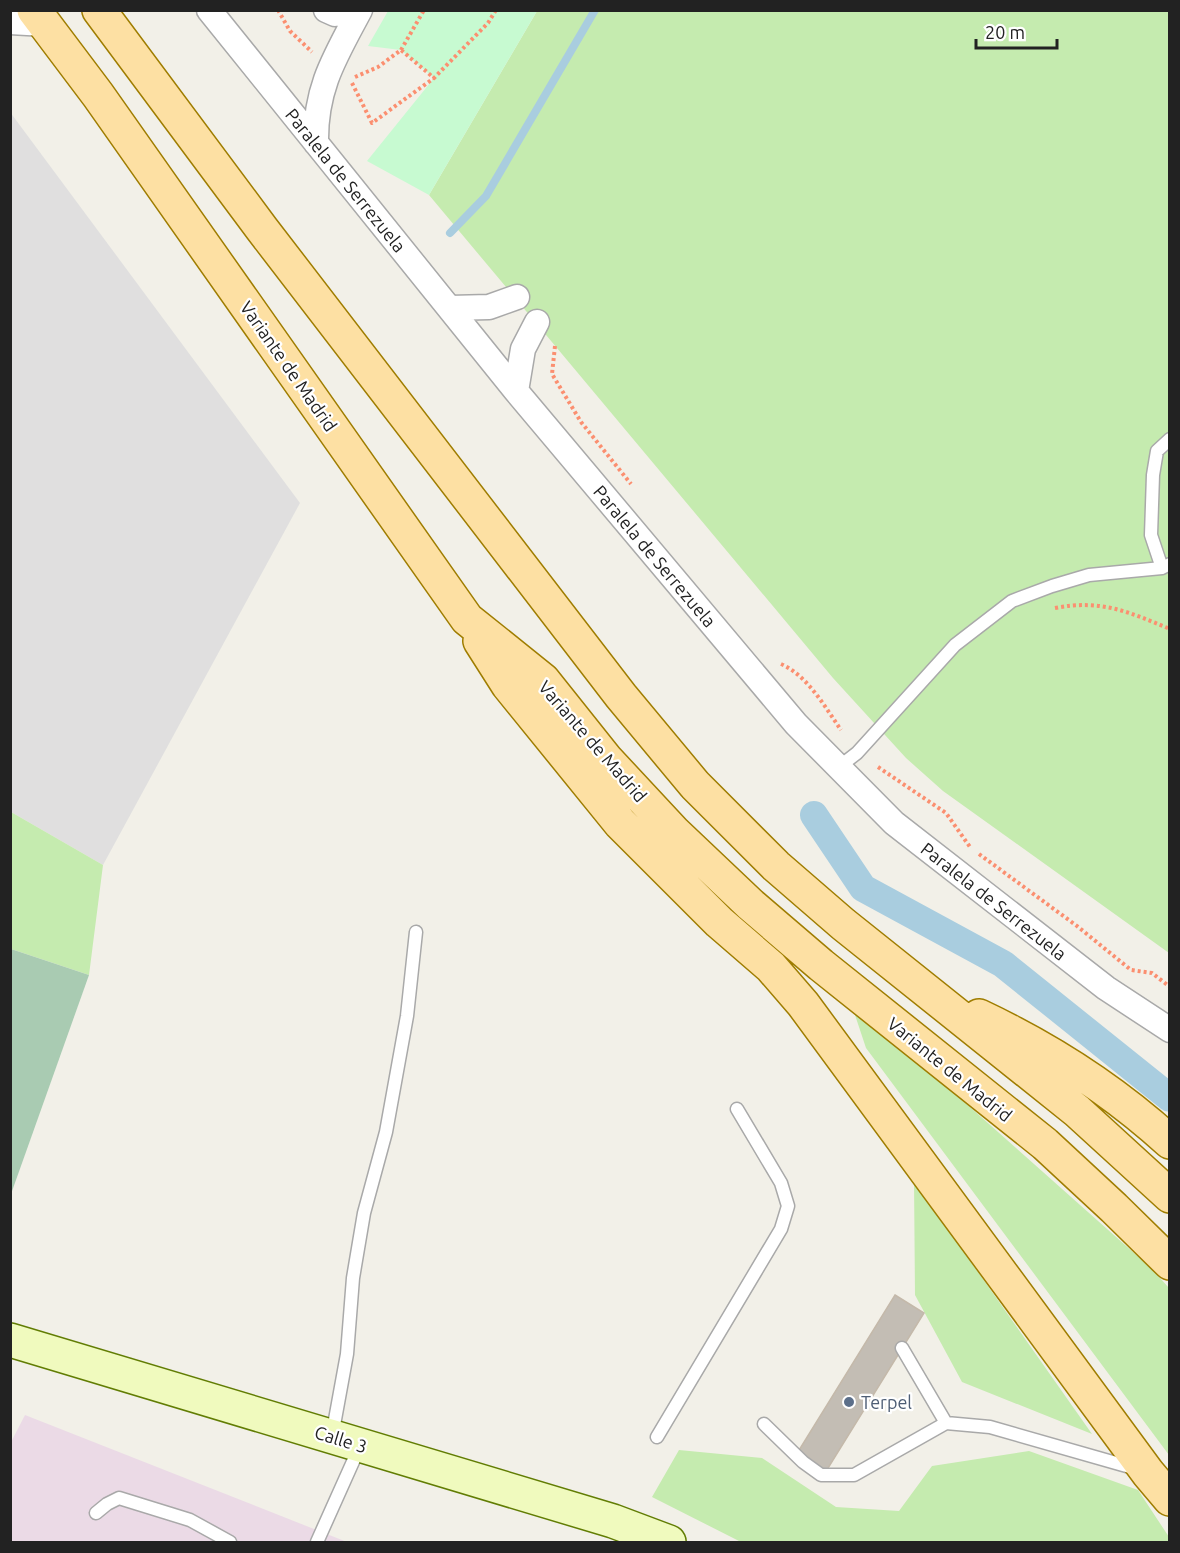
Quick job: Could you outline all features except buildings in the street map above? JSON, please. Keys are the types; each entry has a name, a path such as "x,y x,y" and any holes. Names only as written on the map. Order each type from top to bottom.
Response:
{"main road":[{"path":"99,10 312,294 621,696 695,785 776,866 843,924 1077,1111 1170,1196"},
{"name":"Variante de Madrid","path":"39,17 98,95 467,619 543,680 606,759 659,816 751,905 821,965 1044,1144 1170,1263"},
{"path":"467,619 508,685 620,823 719,922 771,967 803,1005 1148,1473 1170,1499"},
{"path":"922,989 1021,1035 1145,1120 1170,1142"},
{"name":"Calle 3","path":"10,1340 613,1521 669,1542"}],"street":[{"name":"Paralela de Serrezuela","path":"209,10 516,391 796,724 848,760 894,823 1106,988 1170,1030"},
{"path":"326,10 335,14 350,10"},
{"path":"316,143 316,117 329,68 360,10"},
{"path":"10,22 39,17"},
{"path":"450,308 489,307 517,297"},
{"path":"516,391 523,350 537,322"}],"lane":[{"path":"848,760 955,645 1012,601 1089,575 1166,566 1151,535 1153,475 1157,451 1170,439"},
{"path":"317,1542 346,1441 347,1354 353,1278 364,1213 386,1132 407,1016 416,932"},
{"path":"657,1437 781,1229 788,1206 781,1183 737,1109"},
{"path":"902,1348 946,1423"},
{"path":"764,1424 803,1462 821,1475 854,1475 946,1423 990,1427 1148,1473"},
{"path":"96,1513 119,1498 190,1521 230,1542"}],"path":[{"path":"278,10 290,31 329,68"},
{"path":"424,10 400,50 378,67 350,79 372,123 434,78 488,23 496,10"},
{"path":"400,50 434,78"},
{"path":"537,322 556,343 552,374 581,423 632,485"},
{"path":"1049,609 1070,605 1110,606 1170,629"},
{"path":"773,661 789,668 815,692 848,760 946,813 968,845 1077,926 1131,970 1152,973 1170,987"}],"shaded area":[{"path":"10,112 300,503 103,865 11,812"},
{"path":"25,1415 347,1542 11,1542 10,1444"}],"green space":[{"path":"388,11 537,11 429,195 367,161 434,78 401,50 368,46"},
{"path":"537,11 1169,11 1169,953 943,791 906,758 833,678 429,195"},
{"path":"11,812 103,865 89,975 11,949"},
{"path":"10,949 89,975 11,1194"},
{"path":"852,1006 935,1076 1152,1269 1169,1288 1169,1455 866,1048"},
{"path":"914,1181 1092,1434 962,1382 915,1295"},
{"path":"679,1450 762,1458 836,1507 899,1511 932,1466 1029,1451 1138,1490 1169,1537 1169,1542 741,1542 652,1497"}],"waterway":[{"path":"450,233 486,196 595,10"},
{"path":"814,815 863,888 1003,964 1170,1098"}],"place":[{"name":"Terpel","path":"849,1402"}]}
